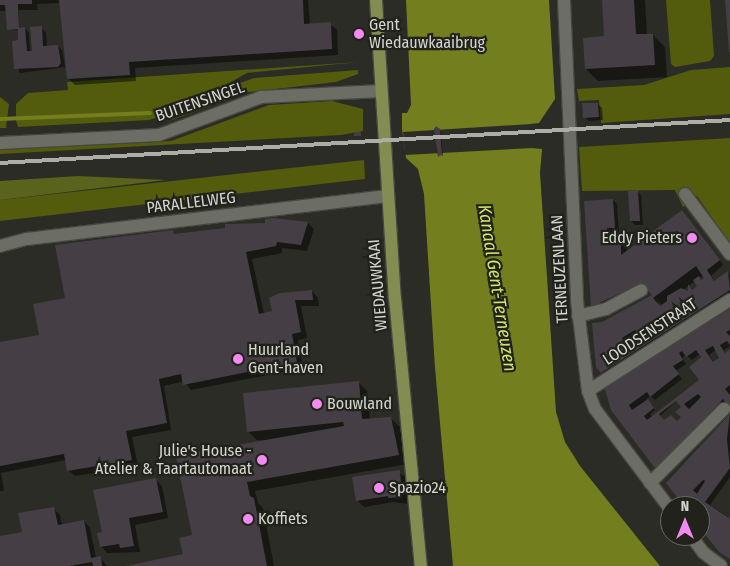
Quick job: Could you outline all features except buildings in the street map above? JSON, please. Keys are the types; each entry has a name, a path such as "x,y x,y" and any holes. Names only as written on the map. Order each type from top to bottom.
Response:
{"main road":[{"name":"WIEDAUWKAAI","path":"376,0 387,196 422,566"}],"street":[{"name":"TERNEUZENLAAN","path":"564,0 578,316 588,391 595,409 660,496"},
{"name":"BUITENSINGEL","path":"0,143 159,135 261,97 381,91"},
{"path":"685,194 730,254"},
{"name":"PARALLELWEG","path":"0,246 27,239 387,196"},
{"path":"578,316 606,308 641,290"},
{"name":"LOODSENSTRAAT","path":"588,391 730,300"},
{"path":"650,483 724,409"},
{"path":"701,546 720,566"}],"shaded area":[{"path":"666,0 710,0 714,56 710,61 675,67 671,64"},
{"path":"359,62 247,73 181,110 149,120 18,127 16,120 16,104 28,93 68,90 67,82"},
{"path":"730,67 730,114 601,123 599,100 579,101 577,89 644,85 691,70"},
{"path":"358,70 358,74 336,82 249,92 169,121 229,87 254,78"},
{"path":"0,97 9,104 6,128 0,128"},
{"path":"332,101 363,109 363,131 341,135 0,154 0,149 171,141 269,105"},
{"path":"730,138 730,244 697,196 683,207 675,190 582,191 579,147"},
{"path":"364,160 365,179 0,221 0,200"},
{"path":"78,176 166,180 0,200 0,181"}],"water":[{"name":"Kanaal Gent-Terneuzen","path":"406,0 549,0 555,99 539,123 530,124 531,148 542,149 540,173 556,412 565,442 580,466 660,566 453,566 435,368 424,194 418,169 406,158 402,129 402,113 407,113 411,105"}],"pier":[{"path":"531,124 533,148 405,155 403,132"}],"waterway":[{"path":"0,119 150,113"}],"railway":[{"path":"0,163 730,120"}],"place":[{"name":"Gent Wiedauwkaaibrug","path":"359,34"},
{"name":"Eddy Pieters","path":"692,238"},
{"name":"Huurland Gent-haven","path":"238,359"},
{"name":"Bouwland","path":"317,404"},
{"name":"Julie's House - Atelier & Taartautomaat","path":"262,460"},
{"name":"Spazio24","path":"379,488"},
{"name":"Koffiets","path":"248,519"}]}
